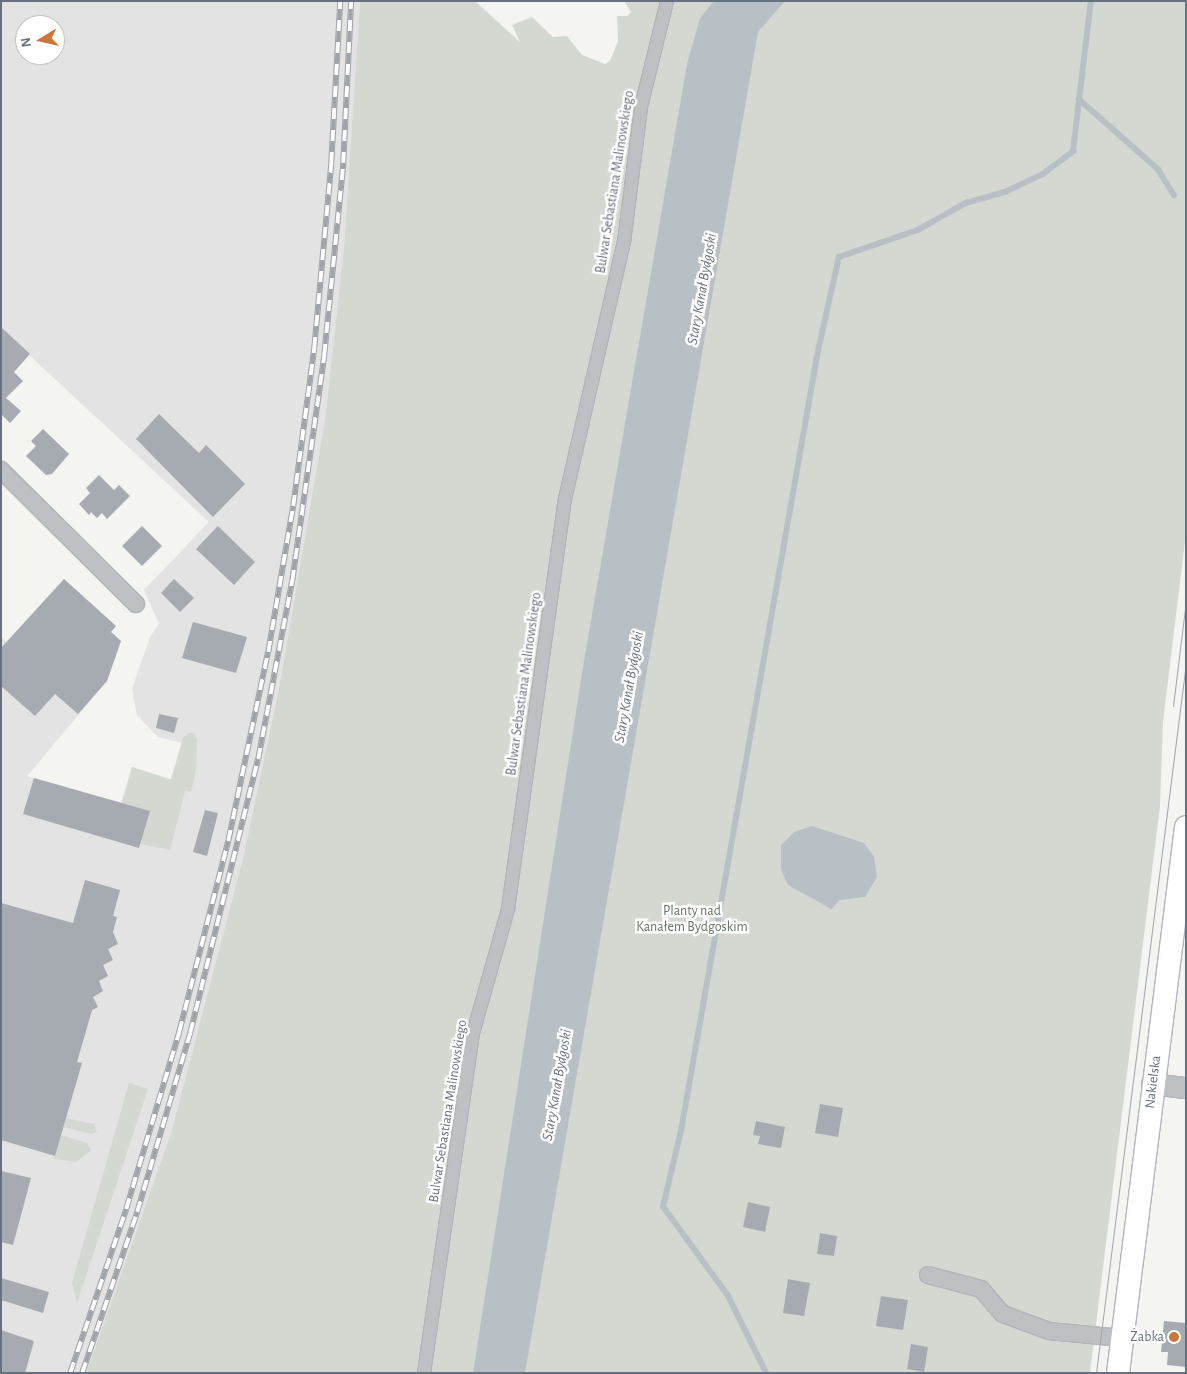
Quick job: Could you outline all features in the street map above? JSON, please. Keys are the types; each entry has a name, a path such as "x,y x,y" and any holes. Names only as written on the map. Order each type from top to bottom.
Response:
{"main road":[{"name":"Nakielska","path":"1118,1373 1152,1084 1186,827"}],"street":[{"name":"Bulwar Sebastiana Malinowskiego","path":"424,1373 473,1033 508,909 565,499 624,242 641,107 667,1"},
{"path":"1,470 136,604"},
{"path":"1152,1084 1186,1088"},
{"path":"928,1275 981,1290 1003,1314 1049,1331 1122,1338"}],"shaded area":[{"path":"1,1 360,1 344,246 325,419 279,688 243,858 171,1133 86,1373 1,1373 1,637 7,642 64,579 116,626 111,632 121,641 107,681 27,776 121,803 132,767 171,779 182,743 158,737 137,715 132,689 150,637 159,624 144,590 209,522 1,329"}],"green space":[{"name":"Planty nad Kanałem Bydgoskim","path":"360,1 475,1 520,42 512,25 532,17 553,37 567,36 582,55 605,64 610,61 618,41 617,16 627,16 631,12 624,1 1186,1 1186,533 1163,722 1160,806 1090,1373 86,1373 171,1133 243,858 279,688 325,419 344,246"},
{"path":"189,733 194,733 197,739 196,770 191,792 185,791 170,850 140,844 122,803 132,767 171,780 183,738"},
{"path":"129,1083 148,1089 77,1303 72,1283"},
{"path":"66,1118 94,1124 97,1132 91,1134 64,1127"},
{"path":"61,1135 87,1143 91,1150 76,1162 54,1159"}],"water":[{"name":"Stary Kanał Bydgoski","path":"714,1 785,1 758,32 525,1373 473,1373 583,667 687,64 700,18"},
{"path":"812,826 864,843 874,857 877,877 865,897 840,900 831,909 788,885 781,870 781,845 794,832"}],"building":[{"path":"1,327 30,354 14,372 23,381 6,398 21,411 10,423 1,414"},
{"path":"159,414 199,453 206,445 245,484 213,517 136,439"},
{"path":"43,429 69,454 52,474 46,475 26,456 36,446 31,441"},
{"path":"99,475 114,490 119,485 130,496 107,519 102,513 97,518 91,512 89,515 79,504 90,493 86,488"},
{"path":"142,526 162,546 142,566 122,546"},
{"path":"218,526 255,562 234,585 196,549"},
{"path":"64,579 116,626 111,632 121,641 107,681 78,714 55,694 35,716 1,686 1,648"},
{"path":"174,579 194,598 180,612 161,593"},
{"path":"193,622 247,637 236,673 182,658"},
{"path":"159,714 178,718 174,733 156,728"},
{"path":"34,778 150,811 139,848 23,814"},
{"path":"205,810 218,813 207,856 193,852"},
{"path":"85,880 120,890 113,916 117,917 113,932 118,944 108,949 113,960 103,965 108,976 99,981 103,991 93,997 98,1007 92,1010 77,1062 82,1063 55,1156 1,1140 1,903 73,923"},
{"path":"820,1104 843,1108 838,1137 815,1133"},
{"path":"756,1121 785,1127 781,1148 758,1144 760,1136 753,1135"},
{"path":"1,1171 31,1178 13,1245 1,1242"},
{"path":"748,1202 770,1207 765,1232 743,1227"},
{"path":"820,1233 837,1236 834,1256 817,1254"},
{"path":"1,1278 49,1292 43,1313 1,1300"},
{"path":"788,1279 810,1283 804,1316 783,1313"},
{"path":"881,1296 908,1300 903,1330 876,1326"},
{"name":"Żabka","path":"1164,1321 1186,1323 1186,1367 1167,1365 1168,1352 1161,1352"},
{"path":"1,1330 34,1341 25,1373 1,1373"},
{"path":"911,1344 928,1347 924,1372 907,1369"}],"waterway":[{"path":"766,1373 728,1296 663,1207 681,1131 818,351 839,257 918,230 966,203 1005,192 1043,174 1073,151 1091,1"},
{"path":"1079,99 1158,169 1174,195"}],"tram line":[{"path":"1173,706 1186,600"},
{"path":"1096,1373 1186,663"}],"railway":[{"path":"70,1373 126,1209 179,1032 228,841 268,652 293,506 314,348 331,163 340,1"},
{"path":"82,1373 137,1212 190,1033 258,759 292,581 324,355 343,163 351,1"}],"place":[{"name":"Żabka","path":"1174,1337"}]}
